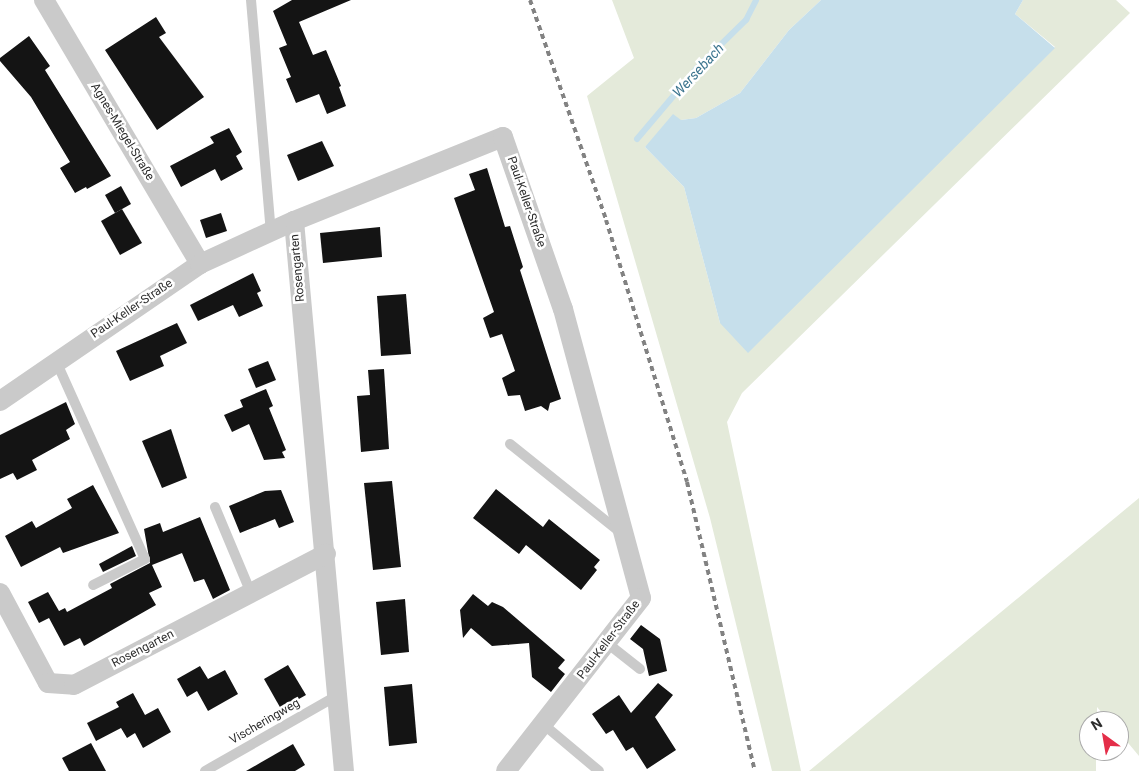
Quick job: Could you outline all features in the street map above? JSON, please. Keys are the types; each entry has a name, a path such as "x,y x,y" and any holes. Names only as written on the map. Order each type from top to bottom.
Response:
{"street":[{"name":"Agnes-Miegel-Straße","path":"44,0 200,264"},
{"name":"Paul-Keller-Straße","path":"0,401 55,360 200,264 294,222 503,137 563,309 627,538 641,598 506,771"},
{"name":"Rosengarten","path":"294,222 326,554 344,771"},
{"name":"Rosengarten","path":"0,593 48,683 74,684 326,554"}],"lane":[{"name":"Rosengarten","path":"251,0 271,232"},
{"path":"55,360 144,559 94,585"},
{"path":"510,444 627,538"},
{"path":"216,507 251,593"},
{"path":"607,643 640,669"},
{"name":"Vischeringweg","path":"205,771 338,695"},
{"path":"543,724 600,771"}],"green space":[{"path":"612,0 821,0 789,30 740,93 696,118 681,120 645,147 684,187 720,323 1055,47 1015,14 1023,0 1116,0 1130,13 742,393 727,422 801,771 772,771 710,518 587,96 634,58"},
{"path":"1139,498 1139,756 1129,744 1129,711 1100,711 1097,707 1097,711 1079,711 1079,761 1096,761 1096,771 809,771"}],"water":[{"path":"821,0 1023,0 1015,14 1055,48 748,353 720,323 684,187 645,147 673,114 681,120 696,118 740,93 789,30"}],"building":[{"path":"292,0 351,0 299,22 313,55 326,50 341,86 339,87 346,106 327,114 319,94 296,103 286,79 291,77 279,48 287,45 273,11"},
{"path":"156,17 166,33 159,37 204,97 157,130 105,50"},
{"path":"29,36 50,66 45,70 111,176 87,189 86,187 75,193 60,168 70,162 31,97 0,61 0,58"},
{"path":"229,128 242,152 236,156 243,169 221,181 215,169 181,187 170,166 214,143 210,137"},
{"path":"322,141 334,166 298,181 287,155"},
{"path":"487,168 505,227 510,226 523,267 520,270 561,399 550,403 548,411 541,406 525,411 520,395 508,396 502,378 515,371 502,334 490,338 483,318 494,312 454,198 475,190 469,174"},
{"path":"121,186 131,204 115,213 105,195"},
{"path":"122,209 142,243 120,255 101,221"},
{"path":"221,213 227,231 206,238 200,220"},
{"path":"380,227 382,257 323,263 320,233"},
{"path":"253,273 261,291 257,293 263,306 239,317 233,305 198,321 190,305"},
{"path":"406,294 411,354 381,356 377,296"},
{"path":"177,323 187,343 160,356 164,366 130,381 116,351"},
{"path":"268,361 276,380 256,388 248,369"},
{"path":"384,369 389,449 361,452 357,396 370,395 368,370"},
{"path":"266,389 273,406 269,408 286,450 282,452 285,458 264,460 249,424 232,432 224,415 243,407 240,400"},
{"path":"66,402 75,424 66,430 70,439 32,460 37,470 17,480 13,473 0,479 0,435"},
{"path":"171,429 187,478 162,488 142,441"},
{"path":"392,481 401,567 373,570 364,483"},
{"path":"93,485 119,533 63,553 60,547 21,567 5,536 32,521 36,528 72,508 67,499"},
{"path":"496,489 543,527 549,519 600,560 594,567 597,570 581,590 526,545 519,554 473,518"},
{"path":"281,490 294,522 279,528 275,519 240,533 229,506 265,491"},
{"path":"200,517 230,590 213,599 204,579 194,582 182,553 152,565 162,587 149,593 156,605 84,646 80,638 64,646 49,618 39,623 28,602 48,592 59,611 65,608 67,612 112,588 110,584 150,563 144,529 160,523 163,532"},
{"path":"132,546 136,556 103,572 99,564"},
{"path":"473,594 488,606 492,602 503,607 565,660 558,668 565,674 551,692 532,677 529,643 492,646 471,628 463,638 460,610"},
{"path":"405,599 409,652 381,655 376,602"},
{"path":"641,625 660,639 667,671 649,676 643,649 630,639"},
{"path":"288,665 306,695 281,709 264,679"},
{"path":"200,666 208,679 225,670 238,694 208,711 197,691 187,697 177,679"},
{"path":"658,683 673,695 655,717 676,750 647,769 633,747 626,751 613,730 606,734 592,714 619,695 631,713"},
{"path":"412,684 417,743 389,746 384,687"},
{"path":"133,693 145,715 158,708 171,732 143,748 135,733 127,738 121,728 96,741 87,723 119,707 116,702"},
{"path":"91,743 106,771 69,771 62,758"},
{"path":"293,744 305,765 295,771 246,771"}],"waterway":[{"name":"Wersebach","path":"637,139 697,68 746,20 756,0"}],"railway":[{"path":"530,0 606,220 687,482 755,771"}]}
